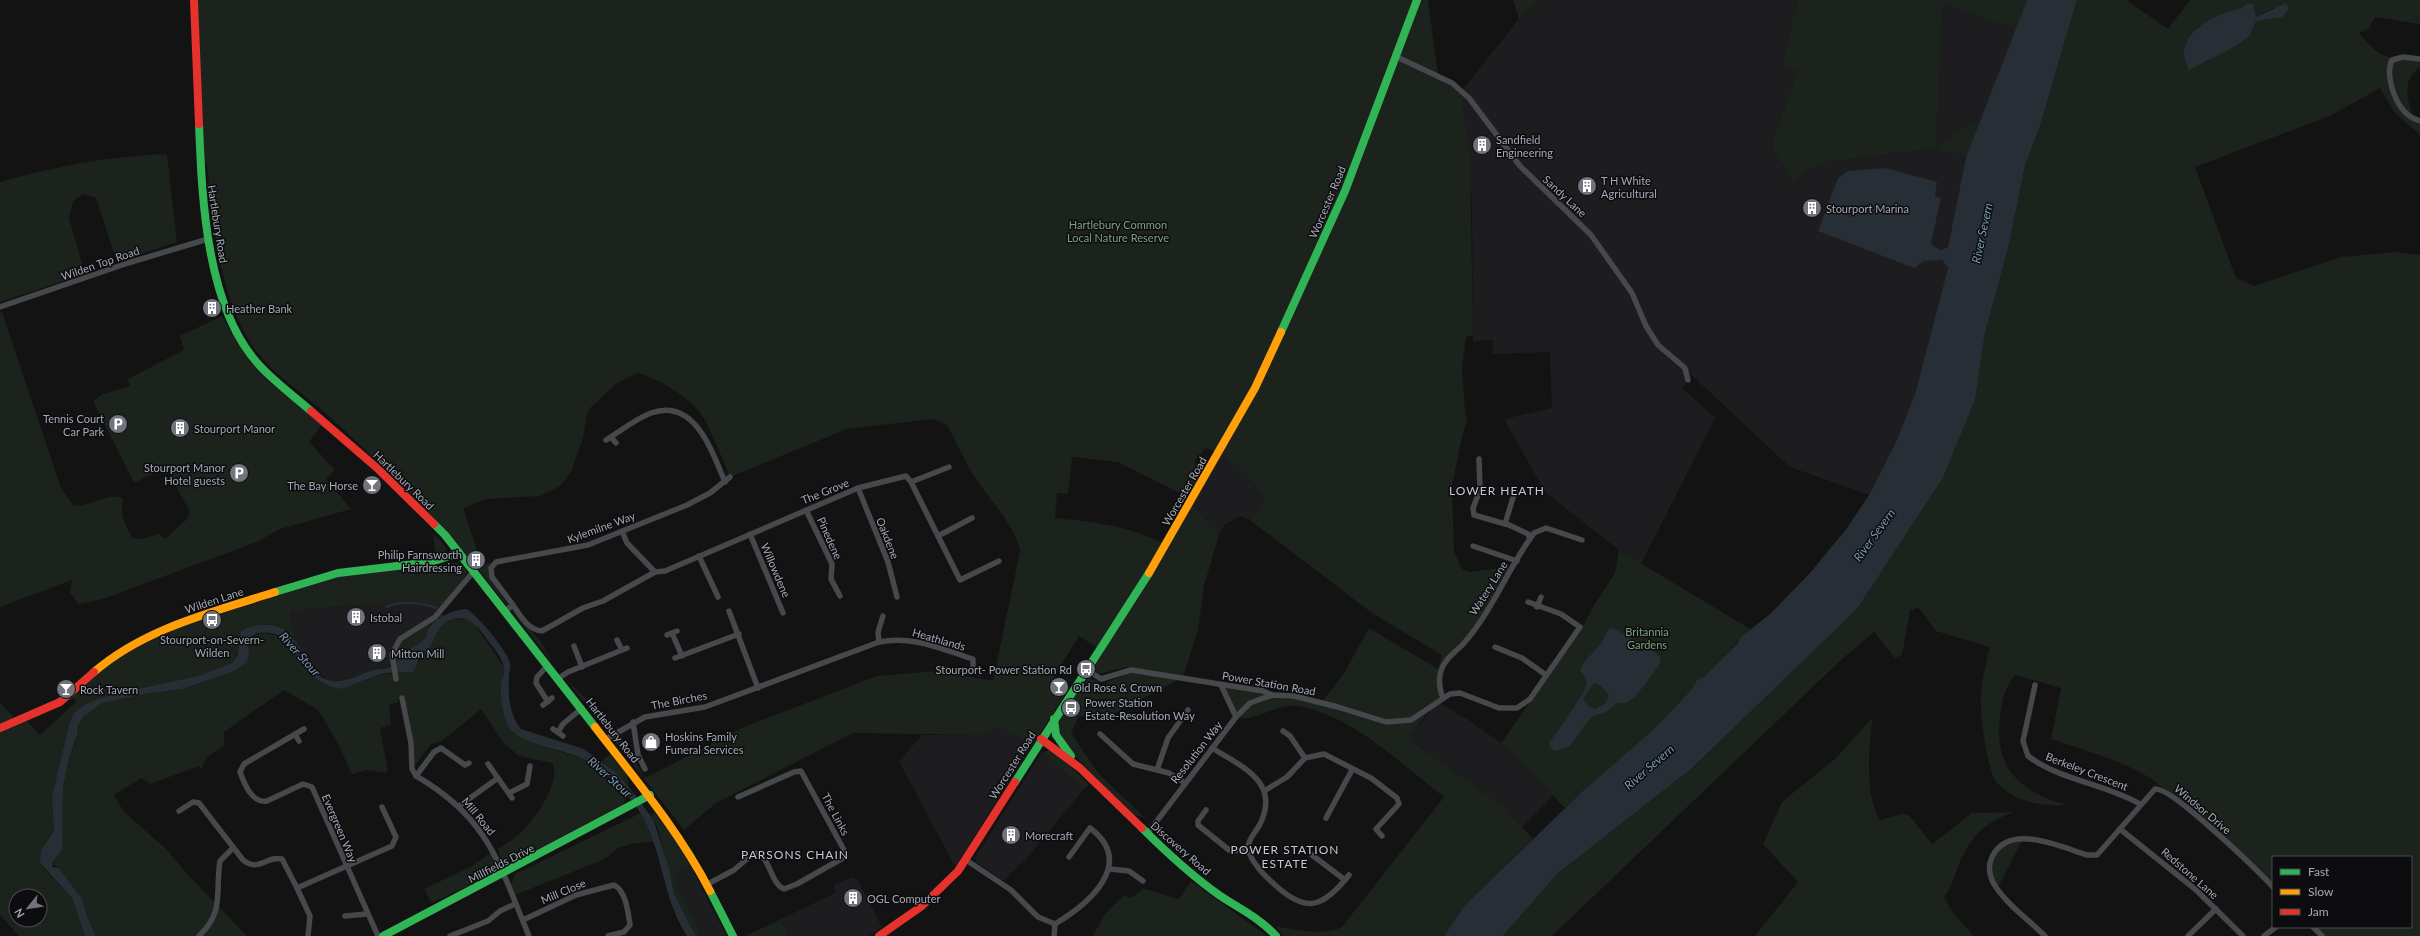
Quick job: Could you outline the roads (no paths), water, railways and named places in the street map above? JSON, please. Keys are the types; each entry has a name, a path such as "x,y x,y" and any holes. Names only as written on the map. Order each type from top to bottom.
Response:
{"main road":[{"name":"Hartlebury Road","path":"194,0 199,166 208,239 227,313 247,350 275,381 377,468 445,536 559,678 606,739 647,797 686,846 733,936"},
{"name":"Worcester Road","path":"879,936 922,906 953,876 966,860 1182,517 1255,388 1344,191 1397,57 1417,0"},
{"name":"Wilden Lane","path":"0,728 60,702 98,669 130,647 186,621 357,568 442,560 459,553"},
{"name":"Discovery Road","path":"1054,719 1055,731 1060,741 1080,767"},
{"path":"1043,736 1052,734 1060,741"},
{"name":"Discovery Road","path":"1043,736 1080,767 1147,834 1199,879 1267,927 1276,936"},
{"name":"Millfields Drive","path":"383,936 505,874 647,797"}],"street":[{"name":"Sandy Lane","path":"1397,57 1452,83 1469,98 1520,166 1595,240 1632,293 1646,326 1658,345 1685,368 1688,380"},
{"path":"2420,59 2399,57 2392,60 2389,68 2398,103 2404,112 2420,121"},
{"name":"Wilden Top Road","path":"0,307 128,263 208,239"},
{"path":"616,443 609,439 651,413 661,410 681,414 698,425 725,482"},
{"path":"1479,459 1480,490 1474,508 1474,515 1505,524 1528,534 1530,539"},
{"path":"949,467 911,482 960,580 999,561"},
{"name":"The Grove","path":"655,572 665,571 858,488 906,476 911,482"},
{"name":"Kylemilne Way","path":"655,572 603,601 583,608 542,631 536,631 528,626 492,577 491,568 496,562 505,559 573,549 622,531 687,505 725,482 730,477"},
{"name":"Oakdene","path":"858,488 888,562 897,597"},
{"path":"1505,524 1514,491"},
{"name":"Pinedene","path":"806,510 832,564 831,579 840,596"},
{"path":"938,536 972,518"},
{"name":"Watery Lane","path":"1443,698 1440,682 1441,671 1492,604 1534,533 1546,528 1582,540"},
{"path":"622,531 627,543 655,572"},
{"name":"Willowdene","path":"750,534 783,613"},
{"path":"1473,546 1517,561"},
{"path":"699,556 718,597"},
{"path":"396,679 392,662 392,654 400,639 435,617 474,571"},
{"path":"1537,607 1541,597"},
{"path":"1443,698 1450,694 1460,692 1499,708 1518,708 1530,699 1580,627 1561,614 1537,607 1528,602"},
{"path":"505,611 513,604"},
{"path":"729,612 739,634 758,688"},
{"path":"879,642 878,632 883,616"},
{"path":"672,633 682,656"},
{"path":"674,658 739,634"},
{"name":"Heathlands","path":"879,642 896,639 912,640 973,659 973,668"},
{"path":"559,678 582,666 625,649 617,640"},
{"name":"The Birches","path":"606,739 633,722 655,714 705,707 879,642"},
{"path":"574,646 582,666"},
{"path":"1495,647 1522,658 1546,675"},
{"path":"548,665 537,677 536,684 548,702"},
{"name":"Power Station Road","path":"1086,669 1101,678 1131,670 1221,685 1263,690 1272,694 1294,696 1326,704 1386,722 1411,720 1443,698"},
{"path":"1221,685 1236,717"},
{"name":"Berkeley Crescent","path":"2035,685 2023,741 2028,756 2046,766 2126,796 2140,804"},
{"name":"Resolution Way","path":"1147,834 1236,717 1250,703 1272,694"},
{"path":"402,698 411,743 412,769 416,776 434,752 441,748 465,765 469,763"},
{"path":"563,736 555,731 582,708"},
{"path":"1157,770 1168,738 1188,710"},
{"path":"633,722 638,755 645,769"},
{"name":"Evergreen Way","path":"304,729 244,764 240,772 254,799 260,802 267,802 303,784 310,786 378,936"},
{"path":"1282,731 1290,736 1305,758"},
{"path":"295,734 299,741"},
{"path":"1100,734 1133,764 1169,773 1185,783"},
{"path":"1212,748 1250,772 1264,790 1267,800 1265,813 1250,839 1248,850 1258,869 1288,898 1300,903 1319,903 1330,897 1347,878 1312,855"},
{"path":"1264,790 1287,777 1305,758 1324,754 1336,759 1352,770 1371,778 1397,798 1400,804 1376,829 1382,836"},
{"path":"488,764 511,795 527,784 530,766"},
{"path":"1326,818 1352,770"},
{"name":"The Links","path":"706,885 734,870 754,853 761,856 778,886 784,889 843,858 844,850 801,771 794,772 738,797"},
{"name":"Mill Road","path":"416,776 459,806 479,828 505,874 514,904 523,920 529,936"},
{"path":"459,806 498,778"},
{"name":"Windsor Drive","path":"2045,936 1999,892 1993,882 1990,867 1995,852 2007,842 2028,839 2094,856 2155,789 2165,791 2228,843 2272,886"},
{"path":"179,811 193,802 199,803 232,849 248,864 253,866 274,858 282,859 310,916 308,936"},
{"path":"297,888 392,846 396,837 382,807"},
{"path":"1206,810 1198,820 1198,825 1229,850 1248,850"},
{"path":"1055,924 1073,914 1106,876 1110,869 1107,844 1090,828 1069,858"},
{"name":"Redstone Lane","path":"2120,829 2216,908 2243,936"},
{"path":"199,936 211,920 218,907 220,861 232,849"},
{"path":"966,860 1011,890 1038,917 1055,924"},
{"path":"1110,869 1129,871 1143,881"},
{"name":"Mill Close","path":"523,920 587,891 614,885 623,895 630,925 624,932 608,936"},
{"path":"450,936 488,921 500,911 514,904"},
{"path":"2188,936 2216,908"},
{"path":"345,916 368,914"},
{"path":"1054,936 1055,924"},
{"path":"2264,936 2275,928"},
{"path":"2314,928 2322,936"}],"water":[{"name":"River Severn","path":"2027,0 2077,0 2040,126 2025,166 2008,249 1985,333 1975,400 1943,478 1857,609 1691,769 1557,874 1503,936 1444,936 1464,906 1585,789 1653,730 1691,690 1696,681 1704,677 1738,643 1740,638 1771,613 1810,573 1847,528 1869,495 1896,442 1915,394 1948,268 1942,260 1924,261 1914,268 1818,231 1838,178 1848,171 1885,168 1937,182 1935,196 1941,198 1931,244 1940,250 1948,247 1966,157"},
{"path":"2286,3 2289,8 2283,17 2256,21 2250,35 2236,46 2189,70 2185,61 2184,52 2189,38 2198,27 2211,19 2241,8 2247,4 2253,4 2256,17"},
{"name":"River Stour","path":"467,609 478,618 492,634 508,658 510,666 510,704 514,717 521,729 584,749 614,771 629,787 653,819 669,868 674,894 696,936 687,936 677,918 670,900 654,844 638,809 625,793 589,762 524,739 511,730 506,720 501,701 501,683 504,670 501,659 473,623 460,618 447,622 435,635 430,647 419,658 413,672 383,673 342,689 331,687 318,680 305,668 281,636 272,633 258,633 248,642 249,652 247,662 234,671 183,689 145,694 102,703 83,717 77,727 77,735 69,758 63,789 62,850 52,862 53,867 59,868 83,900 87,917 96,936 85,936 72,898 40,863 41,850 54,831 52,797 69,724 74,713 87,703 109,695 198,676 232,663 238,654 241,631 251,627 261,625 275,626 286,631 295,640 308,662 316,672 325,679 341,681 374,670 391,667 403,653 426,637 428,630 440,618 451,612"},
{"path":"1613,628 1655,652 1660,658 1660,664 1636,696 1626,703 1617,703 1606,712 1592,716 1570,746 1555,751 1550,748 1549,742 1557,733 1586,687 1586,680 1580,670 1582,665 1599,646 1607,632","holes":["1594,683 1601,686 1609,695 1605,704 1595,709 1588,706 1583,699"]}],"waterway":[{"path":"386,607 397,604 411,603 425,604 436,608"}],"place":[{"name":"Sandfield Engineering","path":"1482,145"},
{"name":"T H White Agricultural","path":"1587,186"},
{"name":"Stourport Marina","path":"1812,208"},
{"name":"Heather Bank","path":"212,308"},
{"name":"Tennis Court Car Park","path":"118,424"},
{"name":"Stourport Manor","path":"180,428"},
{"name":"Stourport Manor Hotel guests","path":"239,473"},
{"name":"The Bay Horse","path":"372,485"},
{"name":"Philip Farnsworth Hairdressing","path":"476,560"},
{"name":"Istobal","path":"356,617"},
{"name":"Stourport-on-Severn- Wilden","path":"212,620"},
{"name":"Mitton Mill","path":"377,653"},
{"name":"Stourport- Power Station Rd","path":"1086,669"},
{"name":"Old Rose & Crown","path":"1059,687"},
{"name":"Rock Tavern","path":"66,689"},
{"name":"Power Station Estate-Resolution Way","path":"1071,708"},
{"name":"Hoskins Family Funeral Services","path":"651,742"},
{"name":"Morecraft","path":"1011,835"},
{"name":"OGL Computer","path":"853,898"}],"district":[{"name":"LOWER HEATH","path":"1497,490"},
{"name":"PARSONS CHAIN","path":"795,854"},
{"name":"POWER STATION ESTATE","path":"1285,856"}],"park label":[{"name":"Hartlebury Common Local Nature Reserve","path":"1118,230"},
{"name":"Britannia Gardens","path":"1647,637"}]}
